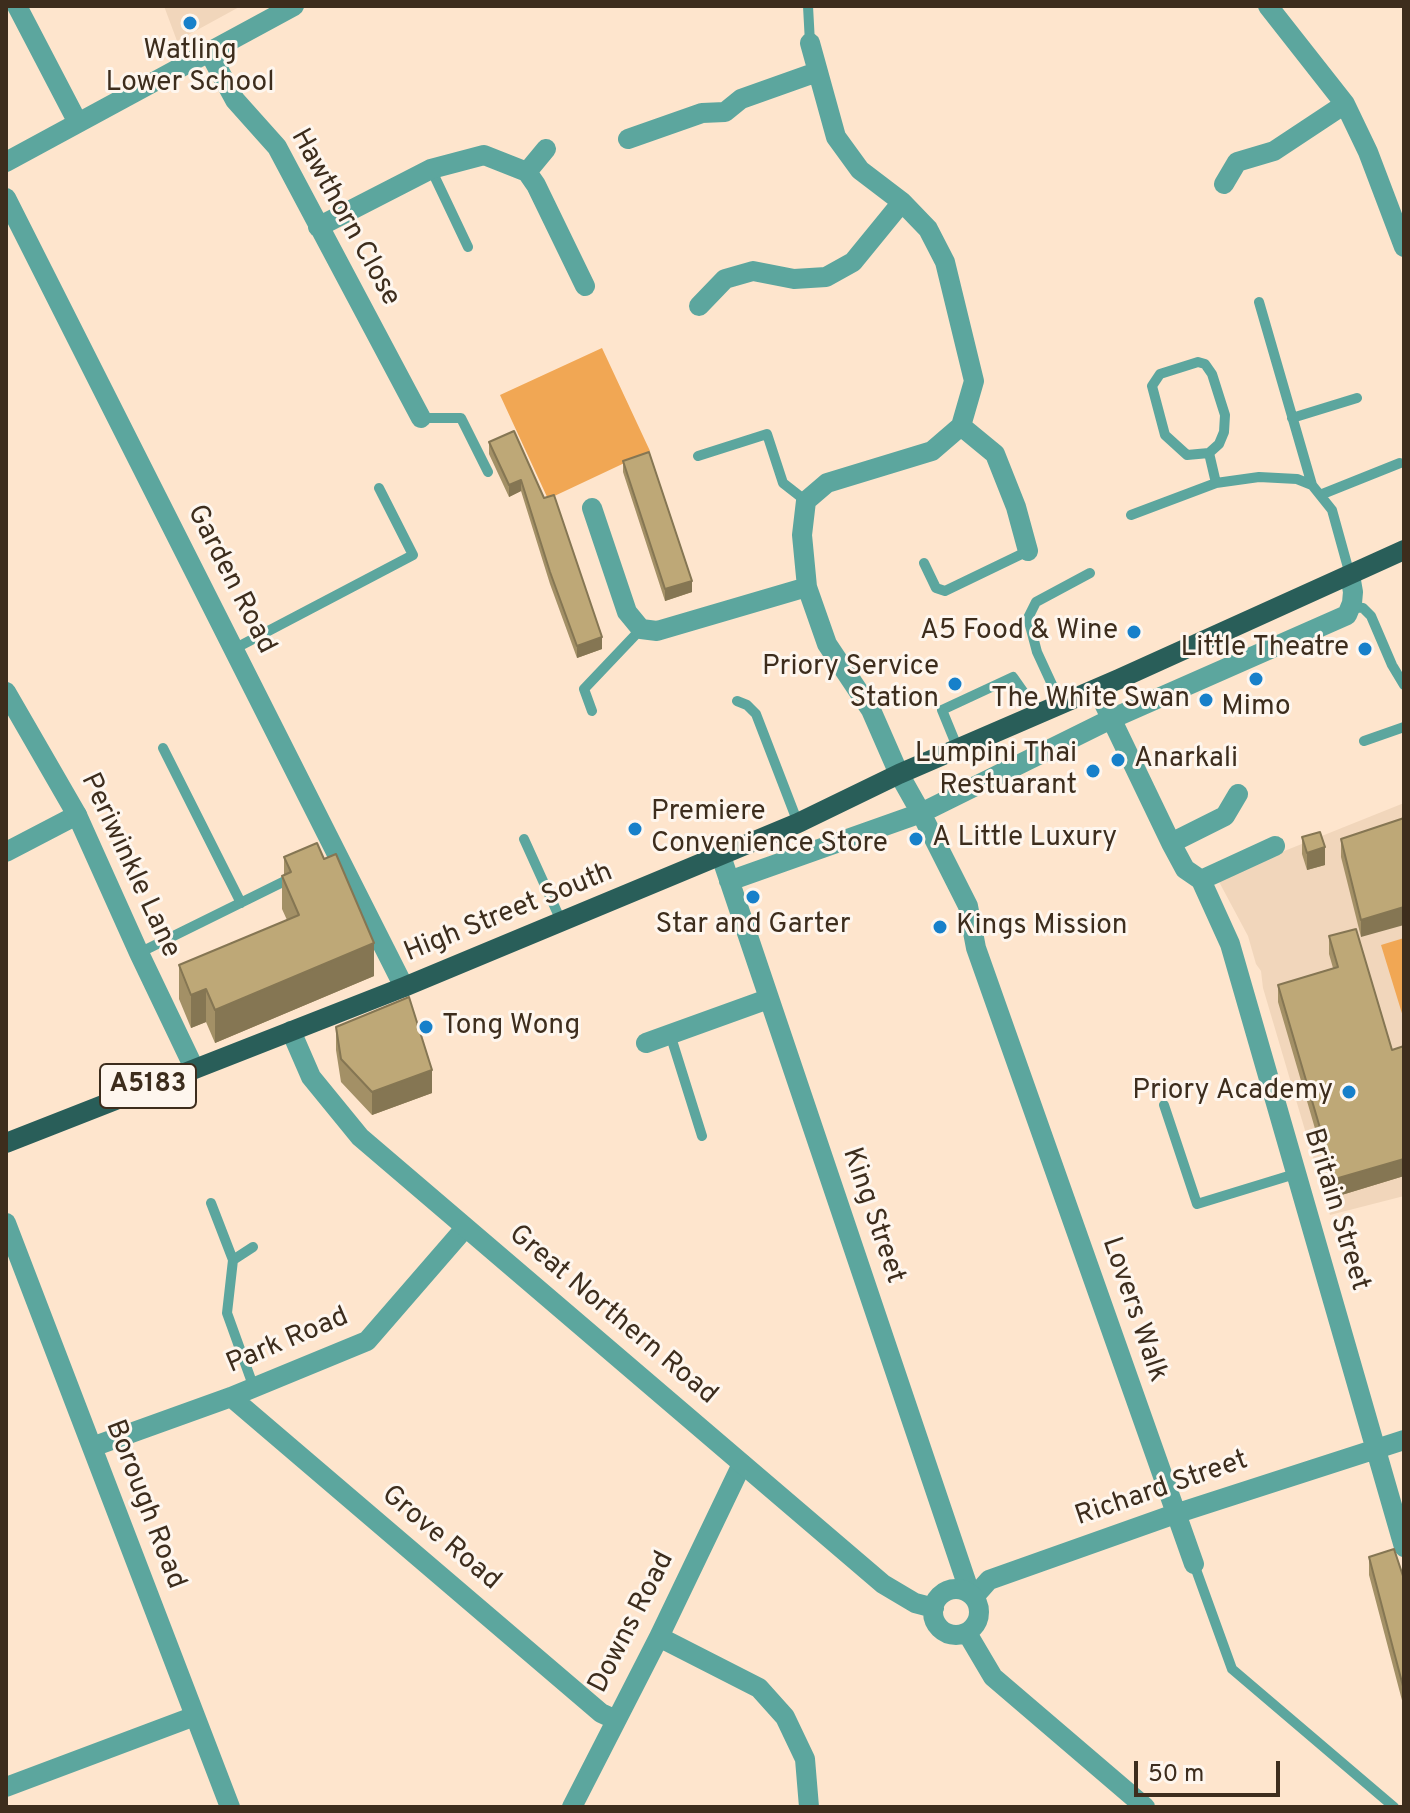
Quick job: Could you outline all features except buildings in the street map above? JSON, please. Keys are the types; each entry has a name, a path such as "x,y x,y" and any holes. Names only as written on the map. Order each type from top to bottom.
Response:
{"main road":[{"name":"High Street South","path":"291,1031 562,923 798,823 899,774 1097,689 1404,550"},
{"name":"A5183","path":"6,1143 291,1031"}],"street":[{"path":"17,6 78,123"},
{"path":"6,162 294,6"},
{"path":"1268,6 1345,104 1368,152 1404,247"},
{"path":"806,501 827,483 932,451 961,426 974,381 945,262 928,229 902,202 860,170 836,137 810,43"},
{"name":"Hawthorn Close","path":"209,52 235,100 277,147 421,418"},
{"path":"628,139 702,113 725,112 741,99 817,72"},
{"path":"1224,184 1237,162 1274,151 1345,104"},
{"path":"527,172 546,149"},
{"path":"318,227 431,169 484,155 527,172 585,286"},
{"name":"Garden Road","path":"6,198 234,649 332,858 404,987"},
{"path":"699,306 725,279 753,271 794,279 826,277 853,262 902,202"},
{"path":"961,426 995,454 1016,507 1028,551"},
{"name":"Lovers Walk","path":"806,501 802,535 807,587 827,644 871,710 899,774 968,906 976,948 1194,1564"},
{"path":"592,508 627,612 641,629 657,631 807,587"},
{"path":"729,881 921,813 1111,719 1347,615 1353,592 1350,575"},
{"name":"Britain Street","path":"1097,689 1171,843 1185,869 1201,880 1230,944 1404,1547"},
{"name":"Periwinkle Lane","path":"6,692 77,815 194,1068"},
{"path":"1171,843 1225,816 1238,794"},
{"path":"6,852 77,815"},
{"path":"1201,880 1275,846"},
{"name":"King Street","path":"721,856 972,1595"},
{"path":"646,1043 768,999"},
{"name":"Great Northern Road","path":"291,1031 311,1077 360,1137 883,1584 915,1603 934,1608 935,1621 944,1631 956,1635 967,1633"},
{"name":"Borough Road","path":"6,1223 230,1807"},
{"name":"Park Road","path":"92,1447 231,1397 367,1341 465,1228"},
{"name":"Grove Road","path":"231,1397 601,1713 616,1720"},
{"name":"Richard Street","path":"972,1595 985,1581 1175,1514 1404,1440"},
{"name":"Downs Road","path":"572,1807 659,1637 742,1464"},
{"path":"934,1608 936,1600 948,1590 963,1590 972,1595 979,1609 979,1618 967,1633 993,1677 1145,1807"},
{"path":"659,1637 759,1688 768,1697 785,1717 805,1759 809,1807"},
{"path":"6,1787 195,1716"}],"lane":[{"path":"808,6 810,43"},
{"path":"431,169 468,247"},
{"path":"1259,302 1312,485 1332,510 1350,575"},
{"path":"1198,362 1205,364 1212,374 1225,415 1224,432 1219,444 1209,453 1187,455 1165,435 1152,386 1160,374 1198,362"},
{"path":"1292,418 1357,398"},
{"path":"421,418 461,418 488,472"},
{"path":"698,456 767,434 783,483 806,501"},
{"path":"1209,453 1216,483"},
{"path":"1320,495 1400,463"},
{"path":"1131,515 1216,483 1259,477 1297,479 1312,485"},
{"path":"234,649 413,555 379,488"},
{"path":"924,563 936,588 945,591 1028,551"},
{"path":"1061,704 1037,652 1028,618 1036,602 1090,573"},
{"path":"1351,607 1363,608 1371,616 1404,685"},
{"path":"592,711 584,689 641,629"},
{"path":"958,749 942,710 1013,677 1039,714"},
{"path":"737,701 756,714 798,823"},
{"path":"1364,741 1404,727"},
{"path":"163,748 241,903"},
{"path":"524,839 562,923"},
{"path":"139,953 302,873"},
{"path":"670,1034 702,1136"},
{"path":"1164,1105 1197,1204 1295,1174"},
{"path":"211,1203 233,1260 227,1313 254,1388"},
{"path":"233,1260 253,1247"},
{"name":"Lovers Walk","path":"1194,1564 1232,1669 1394,1807"}],"shaded area":[{"name":"Watling Lower School","path":"164,6 241,6 177,41"},
{"path":"602,348 650,451 548,499 500,395"},
{"name":"Priory Academy","path":"1404,803 1404,1196 1330,1215 1263,988 1261,971 1248,936 1217,878"},
{"path":"1404,938 1404,1020 1381,945"}],"place":[{"name":"Watling Lower School","path":"190,23"},
{"name":"A5 Food & Wine","path":"1134,632"},
{"name":"Little Theatre","path":"1365,649"},
{"name":"Mimo","path":"1256,679"},
{"name":"Priory Service Station","path":"955,684"},
{"name":"The White Swan","path":"1206,700"},
{"name":"Anarkali","path":"1118,760"},
{"name":"Lumpini Thai Restuarant","path":"1093,771"},
{"name":"Premiere Convenience Store","path":"635,829"},
{"name":"A Little Luxury","path":"916,839"},
{"name":"Star and Garter","path":"753,897"},
{"name":"Kings Mission","path":"940,927"},
{"name":"Tong Wong","path":"426,1027"},
{"name":"Priory Academy","path":"1349,1092"}]}
